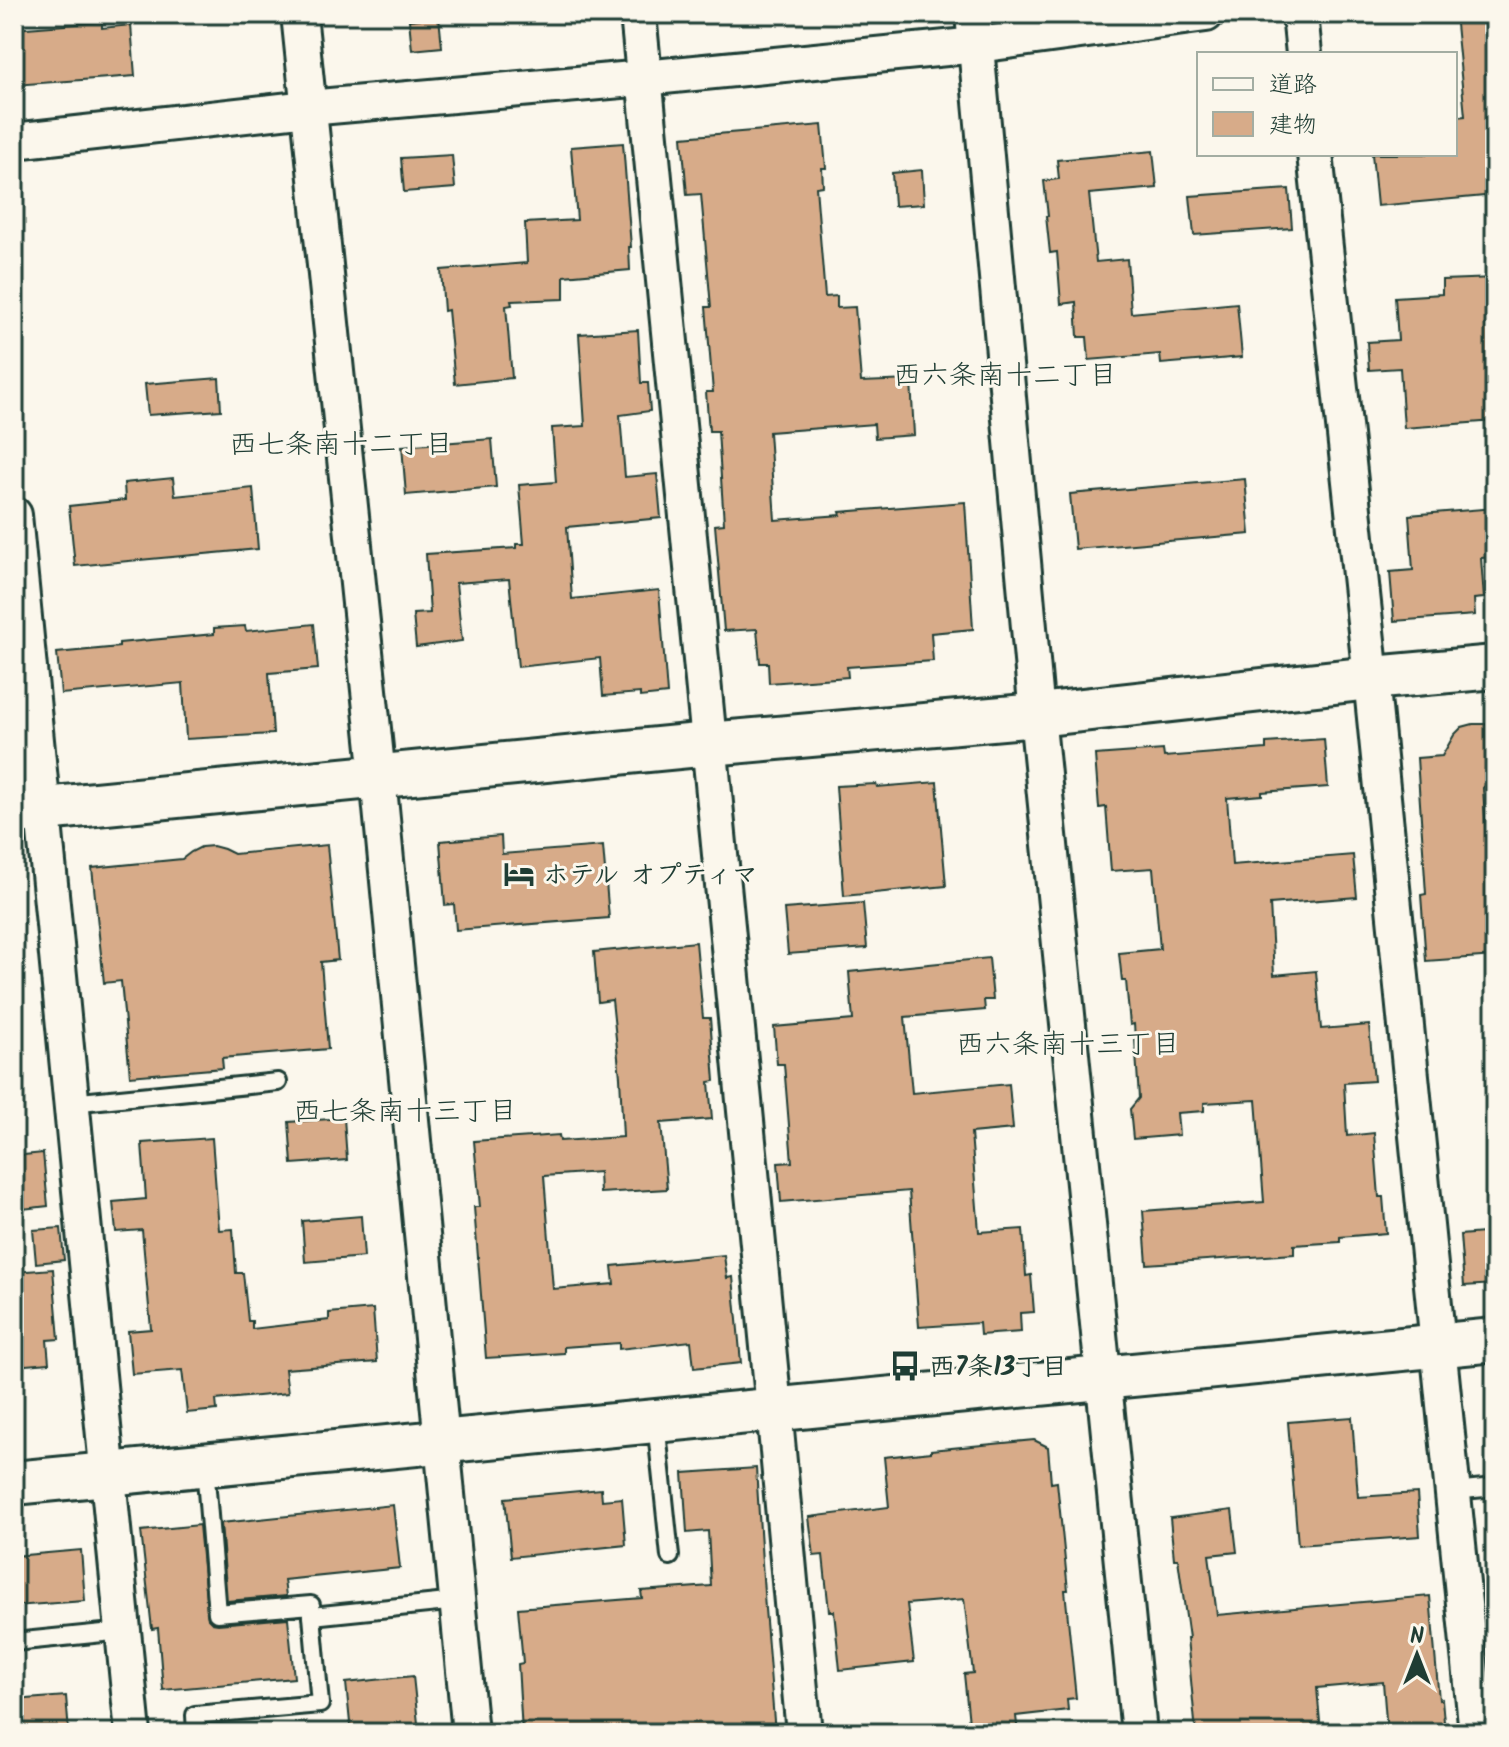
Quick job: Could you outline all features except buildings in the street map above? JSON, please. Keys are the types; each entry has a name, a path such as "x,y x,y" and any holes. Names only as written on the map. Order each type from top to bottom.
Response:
{"street":[{"path":"299,14 378,777 470,1733"},
{"path":"638,14 804,1733"},
{"path":"14,141 308,108 644,78 975,29 1206,14"},
{"path":"1300,14 1304,52"},
{"path":"975,29 1037,715 1139,1733"},
{"path":"1315,156 1477,1733"},
{"path":"14,515 28,811 71,1103 133,1733"},
{"path":"28,811 1037,715 1495,667"},
{"path":"14,1483 1495,1340"}],"lane":[{"path":"71,1103 278,1082"},
{"path":"656,1420 670,1556"},
{"path":"196,1733 195,1715 320,1704 311,1605 217,1613 205,1465"},
{"path":"1453,1491 1495,1487"},
{"path":"312,1616 457,1601"},
{"path":"14,1642 123,1631"}],"place":[{"name":"ホテル オプティマ","path":"519,874"},
{"name":"西7条13丁目","path":"905,1366"}],"district":[{"name":"西六条南十二丁目","path":"1005,374"},
{"name":"西七条南十二丁目","path":"341,443"},
{"name":"西六条南十三丁目","path":"1068,1043"},
{"name":"西七条南十三丁目","path":"405,1110"}]}
